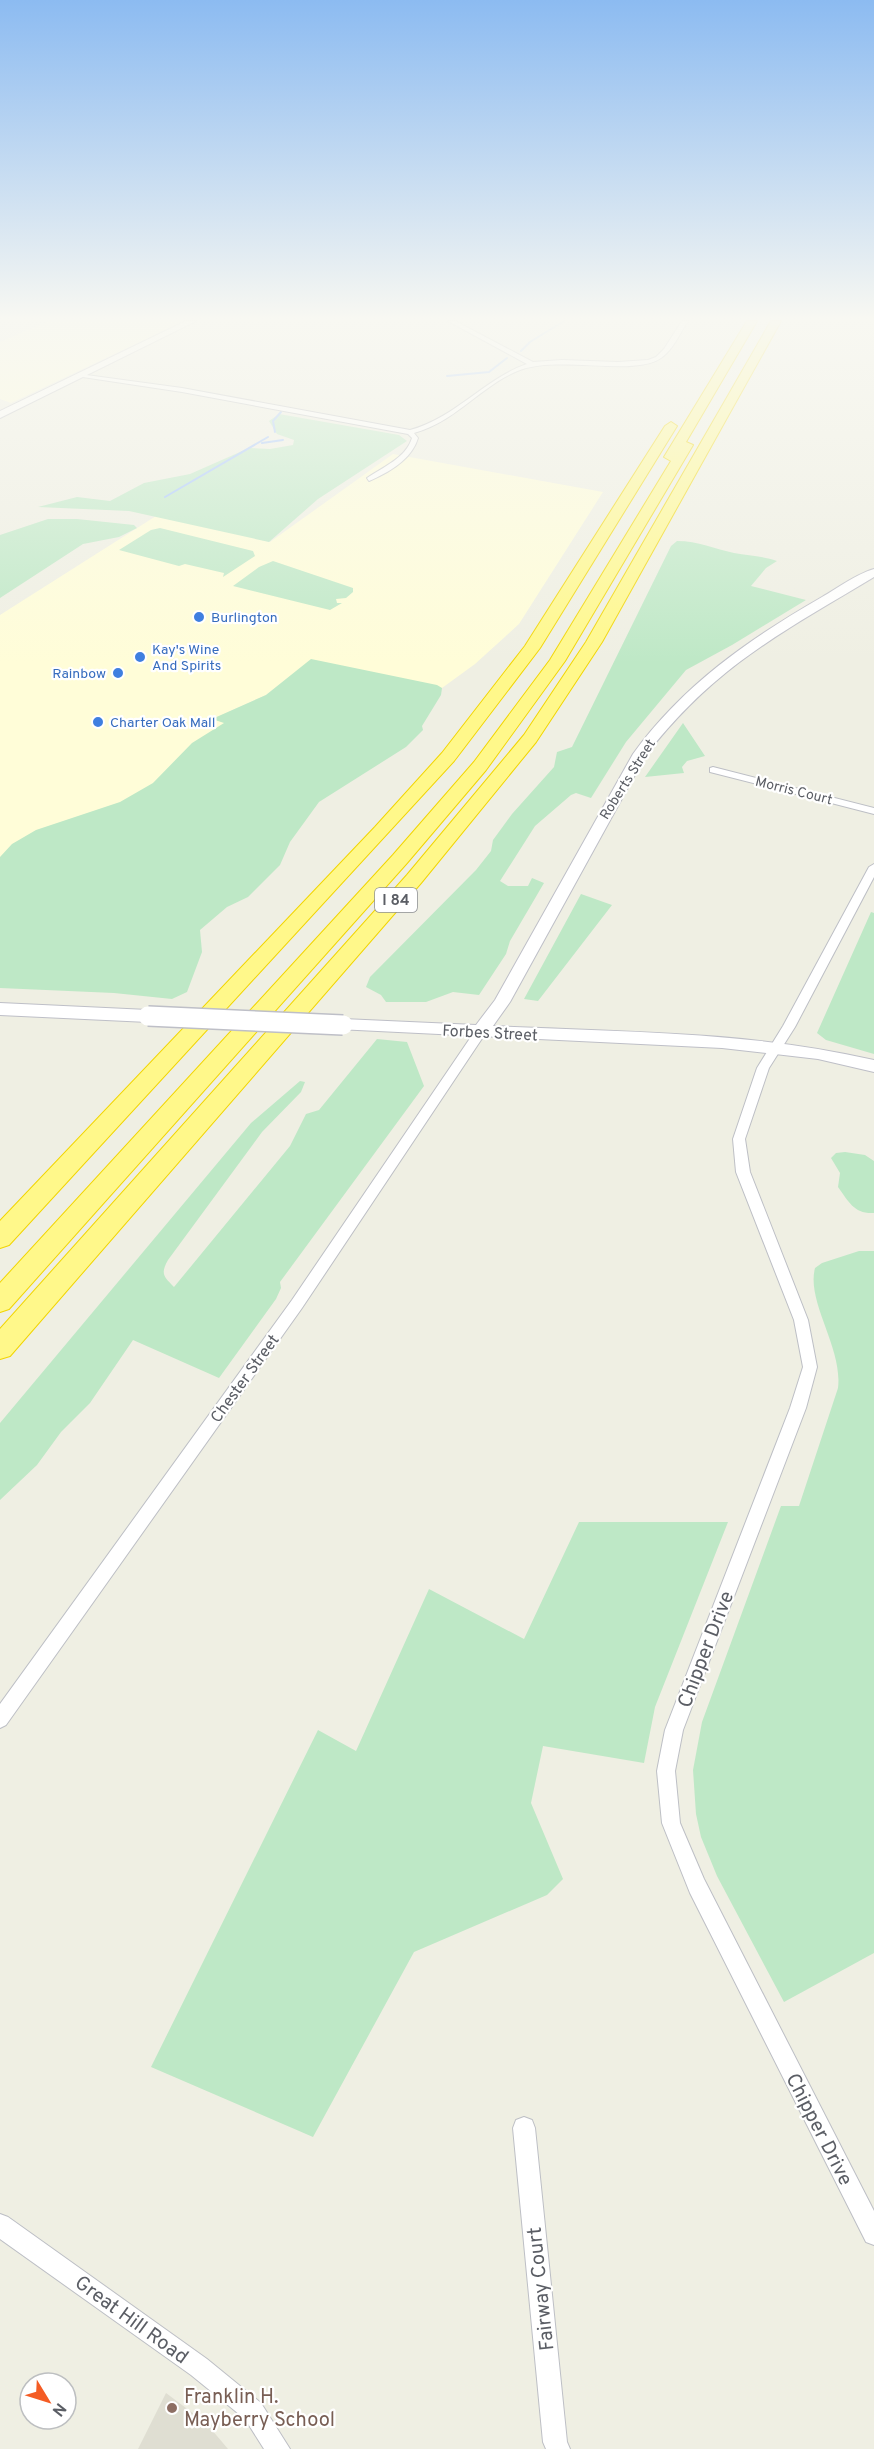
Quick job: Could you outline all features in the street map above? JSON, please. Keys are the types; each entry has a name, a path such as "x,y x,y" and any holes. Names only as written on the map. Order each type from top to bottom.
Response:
{"highway":[{"path":"0,1238 394,818 469,731 532,648 665,435"},
{"path":"0,1279 391,853 497,727 569,625 683,435"},
{"path":"0,1301 407,851 505,733 543,681 586,614 692,435"},
{"name":"I 84","path":"0,1348 420,873 530,738 587,654 711,435"}],"main road":[{"name":"Roberts Street","path":"481,1031 502,1002 640,754 668,719 684,701 736,656 874,572"},
{"name":"Forbes Street","path":"0,1009 722,1042 775,1047 874,1066"}],"street":[{"path":"369,479 408,453 414,445 415,438 413,435"},
{"name":"Morris Court","path":"713,770 874,811"},
{"path":"775,1047 789,1028 874,867"},
{"name":"Chester Street","path":"0,1719 297,1304 481,1031"},
{"name":"Chipper Drive","path":"775,1047 763,1068 739,1139 743,1172 801,1320 810,1367 798,1408 674,1730 666,1771 671,1824 697,1886 874,2234"},
{"name":"Fairway Court","path":"524,2128 552,2447"},
{"name":"Great Hill Road","path":"0,2225 199,2367 253,2411 278,2449"}],"shaded area":[{"path":"393,454 603,492 519,624 475,664 442,688 311,660 266,695 213,719 266,735 0,869 0,615 156,516 270,542"},
{"name":"Franklin H. Mayberry School","path":"166,2393 206,2423 228,2449 138,2449"}],"green space":[{"path":"281,435 399,435 407,441 318,499 269,542 129,511 38,507 77,497 110,501 144,483 190,474 249,448 270,449 293,445 294,440"},
{"path":"48,519 77,519 134,525 137,528 119,537 83,544 0,598 0,535"},
{"path":"160,528 253,551 255,556 223,577 224,573 185,564 179,566 119,550 151,530"},
{"path":"677,541 777,561 766,568 751,586 806,600 686,670 626,742 591,798 576,793 571,795 535,826 500,881 508,886 528,886 532,878 544,883 510,941 506,954 479,995 453,992 426,1002 386,1002 381,995 366,987 370,977 476,870 491,851 493,840 512,814 554,767 557,752 572,747 671,546"},
{"path":"273,561 353,588 353,592 346,598 336,599 337,603 342,603 330,610 233,586 259,567"},
{"path":"311,659 437,685 442,688 441,695 422,726 423,730 406,747 319,802 290,842 280,865 248,897 227,907 200,930 202,952 187,992 172,999 114,993 0,988 0,857 12,844 36,830 120,802 153,783 192,743 224,723 212,719 266,695"},
{"path":"683,723 705,756 687,761 682,767 684,773 645,777"},
{"path":"581,894 612,905 538,1001 524,999"},
{"path":"871,912 874,913 874,1054 826,1040 817,1033"},
{"path":"377,1039 407,1042 424,1086 280,1282 281,1288 276,1299 219,1378 133,1340 90,1403 61,1432 37,1465 0,1500 0,1423 251,1123 300,1081 305,1082 301,1092 262,1132 168,1260 164,1275 174,1287 290,1146 306,1114 319,1110"},
{"path":"836,1153 865,1155 874,1161 874,1213 857,1209 838,1187 840,1173 831,1158"},
{"path":"859,1251 874,1251 874,1953 784,2002 717,1876 701,1837 696,1814 693,1770 702,1722 781,1506 799,1506 838,1388 835,1357 816,1295 815,1268 822,1263"},
{"path":"579,1522 728,1522 655,1707 644,1763 543,1746 531,1803 563,1879 547,1895 414,1952 313,2137 151,2067 318,1730 356,1751 429,1589 524,1639"}],"waterway":[{"path":"165,497 268,437"},
{"path":"262,443 283,440"}],"place":[{"name":"Burlington","path":"199,617"},
{"name":"Kay's Wine And Spirits","path":"140,657"},
{"name":"Rainbow","path":"118,673"},
{"name":"Charter Oak Mall","path":"98,722"},
{"name":"Franklin H. Mayberry School","path":"172,2408"}]}
